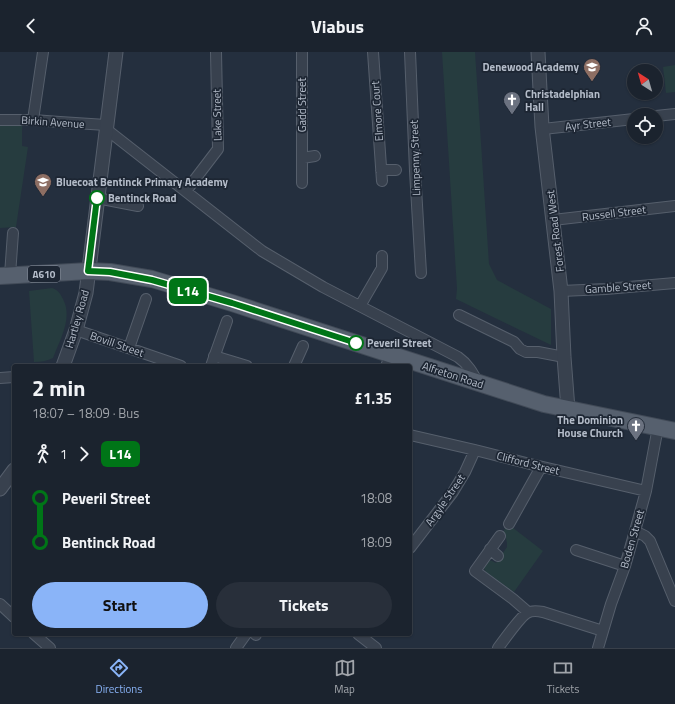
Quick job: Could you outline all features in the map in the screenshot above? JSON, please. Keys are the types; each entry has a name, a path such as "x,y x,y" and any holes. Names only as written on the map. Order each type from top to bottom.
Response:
{"main road":[{"name":"Alfreton Road","path":"5,276 88,271 110,272 152,280 232,303 388,360 404,364"},
{"name":"Alfreton Road","path":"412,366 478,383 544,404 675,430"}],"street":[{"path":"33,120 43,52"},
{"path":"88,271 116,52"},
{"name":"Lake Street","path":"186,190 218,149 216,52"},
{"name":"Gadd Street","path":"302,52 302,184"},
{"name":"Elmore Court","path":"373,52 382,181"},
{"name":"Limpenny Street","path":"409,263 420,268 410,52"},
{"name":"Forest Road West","path":"538,52 543,129 562,291 564,357 568,409"},
{"path":"663,115 675,114"},
{"name":"Birkin Avenue","path":"0,120 33,120 106,127"},
{"name":"Ayr Street","path":"543,129 627,120"},
{"path":"106,127 262,251 323,287 458,357 470,368 478,383"},
{"path":"302,158 315,156"},
{"path":"381,170 396,170"},
{"path":"97,198 138,206"},
{"name":"Russell Street","path":"553,220 675,206"},
{"path":"5,276 13,233"},
{"path":"360,306 382,268 382,256"},
{"name":"Hartley Road","path":"64,364 76,330 86,293 88,271"},
{"name":"Gamble Street","path":"562,291 675,283"},
{"path":"129,348 146,300"},
{"path":"459,315 514,342 520,349 526,352 538,352 564,357"},
{"path":"227,321 213,361 233,364"},
{"name":"Bovill Street","path":"76,330 174,364"},
{"path":"295,364 303,346"},
{"path":"0,378 12,377"},
{"name":"Boden Street","path":"598,648 611,604 625,566 646,491 658,427"},
{"name":"Clifford Street","path":"412,435 646,491"},
{"name":"Argyle Street","path":"412,545 453,492 465,472 475,450"},
{"path":"509,524 541,466"},
{"path":"0,489 12,473"},
{"path":"635,531 645,536 650,541 675,601"},
{"path":"500,536 475,571 528,612"},
{"path":"490,549 498,556"},
{"path":"576,550 625,566"},
{"path":"2,609 12,616"},
{"path":"498,648 528,612 543,612 603,631"},
{"path":"36,636 50,648"},
{"path":"236,648 250,636"},
{"path":"361,636 376,648"}],"green space":[{"path":"442,52 475,52 489,264 497,280 551,309 551,345 456,299 457,289"},
{"path":"675,65 675,92 666,93 663,67"},
{"path":"22,124 22,146 28,147 16,227 0,228 0,125"},
{"path":"52,288 60,293 66,306 66,321 53,358 34,362 29,291"},
{"path":"508,524 543,551 514,592 486,572 484,568 485,564 489,560 496,563 507,547 505,534 503,532"}],"bus line":[{"name":"L14","path":"97,198 88,271 110,272 152,280 232,303 356,343"}],"place":[{"name":"Denewood Academy","path":"592,82"},
{"name":"Christadelphian Hall","path":"512,115"},
{"name":"Bluecoat Bentinck Primary Academy","path":"43,197"},
{"name":"Bentinck Road","path":"97,198"},
{"name":"Peveril Street","path":"356,343"},
{"name":"The Dominion House Church","path":"636,441"}]}
